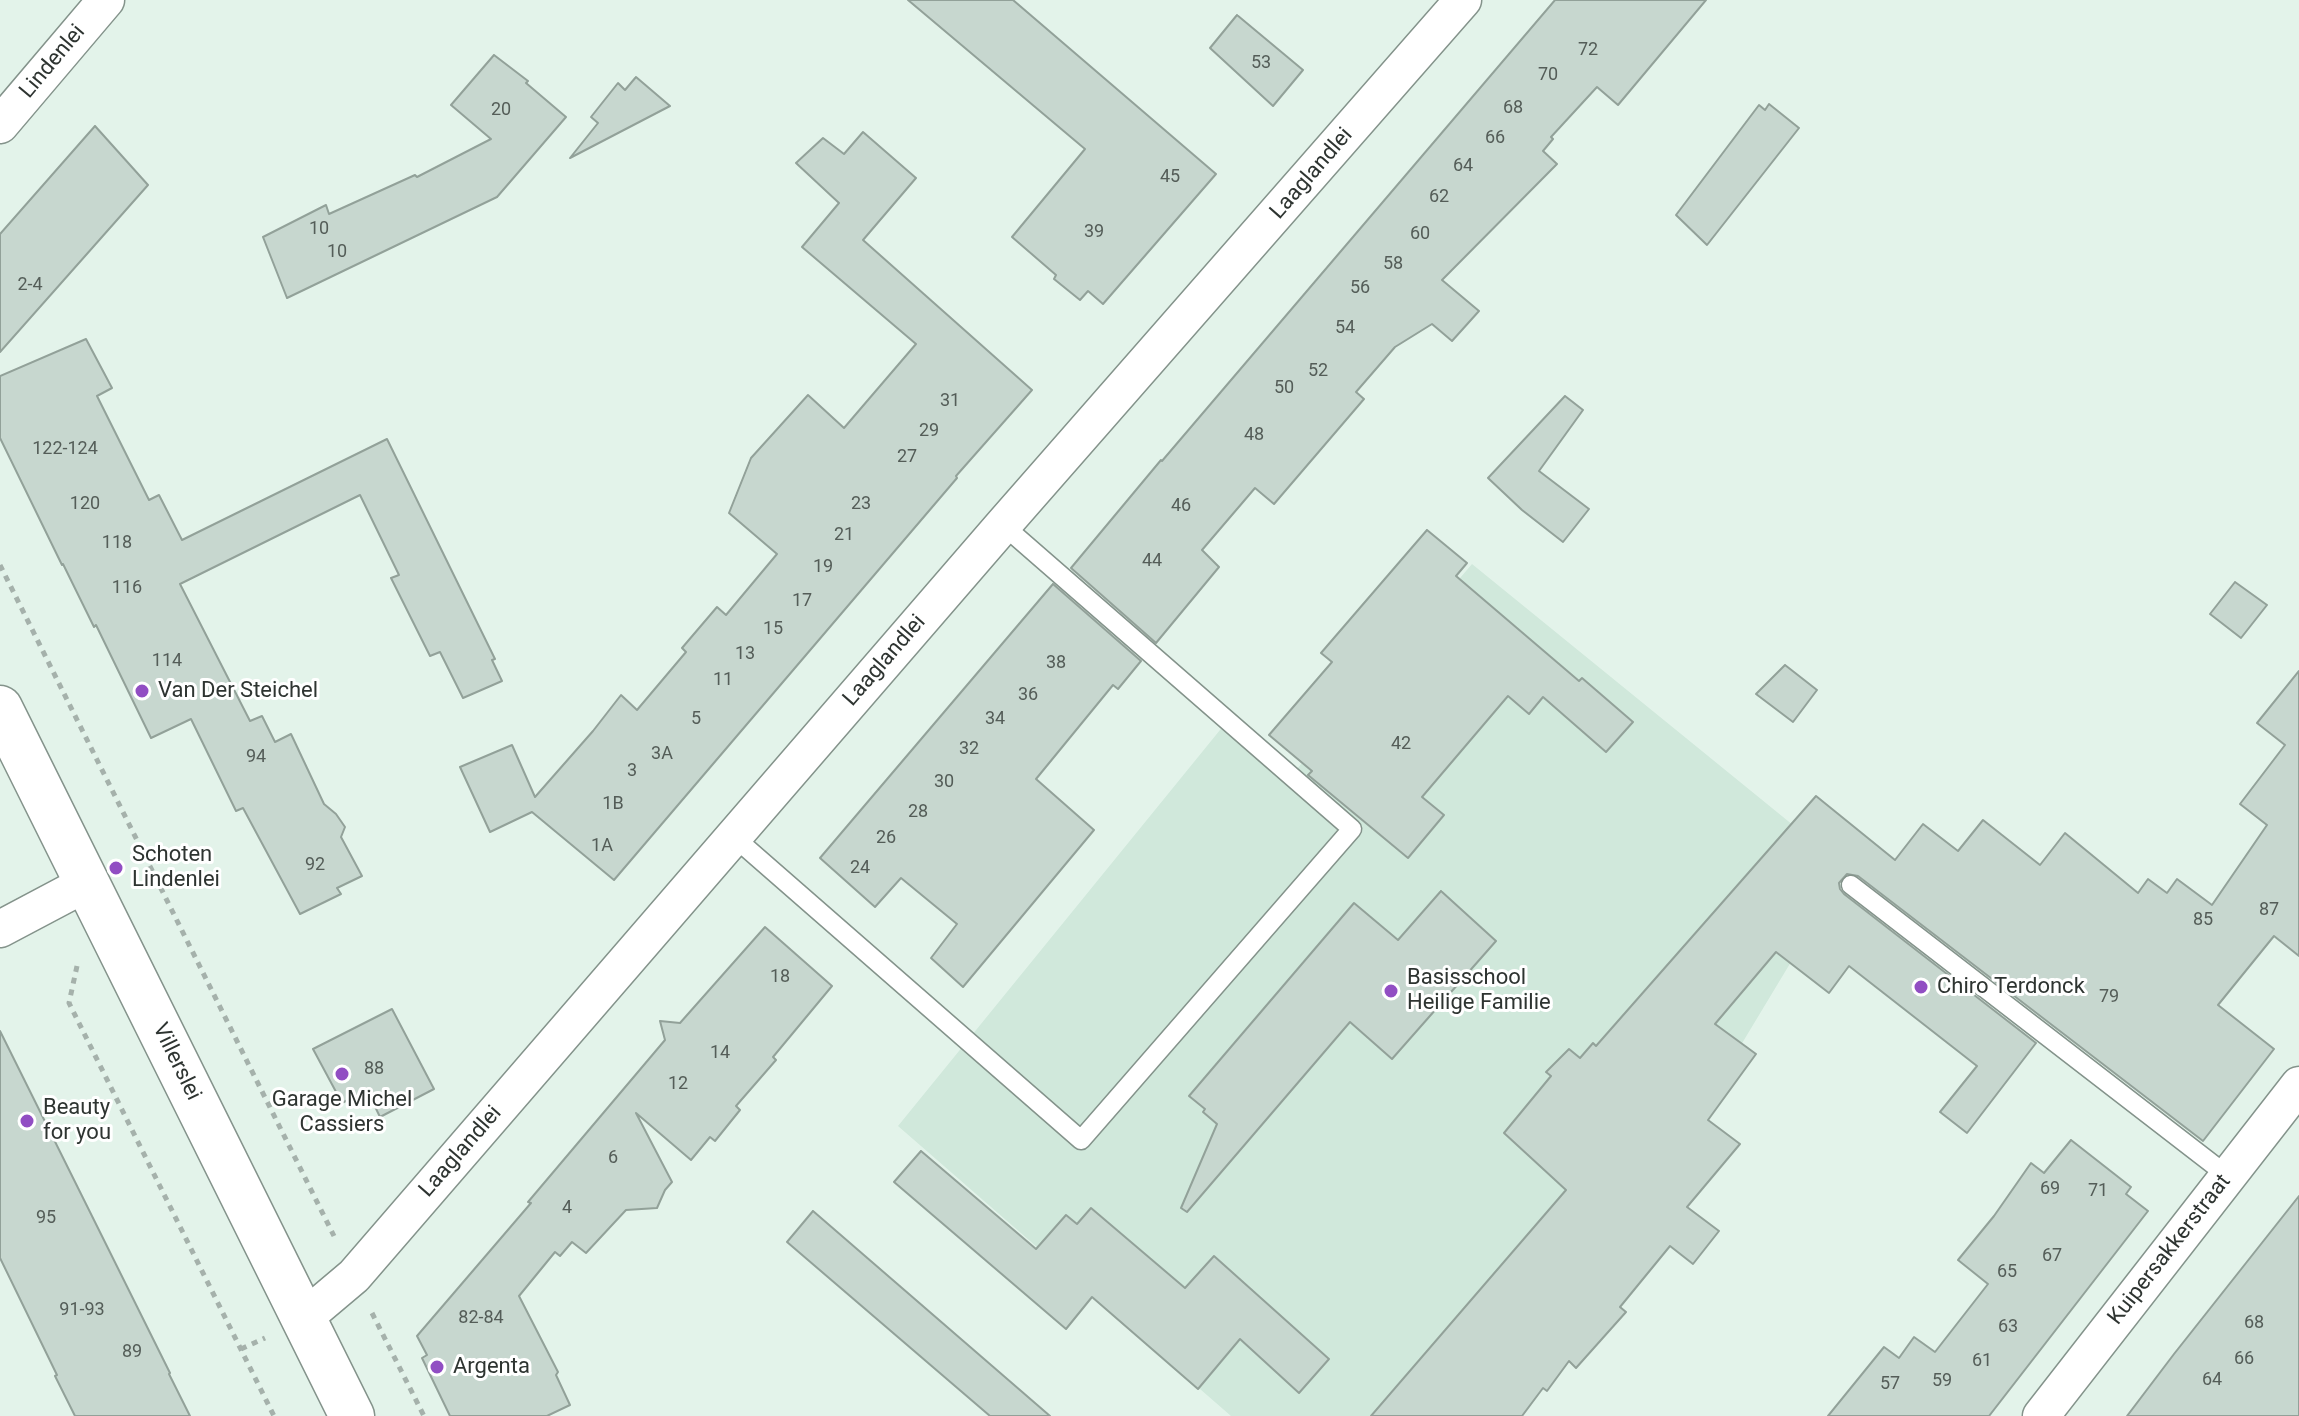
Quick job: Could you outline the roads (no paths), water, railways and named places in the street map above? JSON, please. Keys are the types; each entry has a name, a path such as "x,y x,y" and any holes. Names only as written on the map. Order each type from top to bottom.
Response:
{"street":[{"name":"Lindenlei","path":"0,125 106,0"},
{"name":"Laaglandlei","path":"303,1319 354,1276 1003,525 1463,0"},
{"name":"Villerslei","path":"0,708 352,1416"},
{"path":"0,929 87,883"},
{"name":"Kuipersakkerstraat","path":"2041,1416 2299,1085"}],"lane":[{"path":"734,837 1081,1140 1352,829 1003,525"},
{"path":"1851,885 2228,1176"}],"place":[{"name":"Van Der Steichel","path":"142,691"},
{"name":"Schoten Lindenlei","path":"116,868"},
{"name":"Chiro Terdonck","path":"1921,987"},
{"name":"Basisschool Heilige Familie","path":"1391,991"},
{"name":"Garage Michel Cassiers","path":"342,1074"},
{"name":"Beauty for you","path":"27,1121"},
{"name":"Argenta","path":"437,1367"}]}
